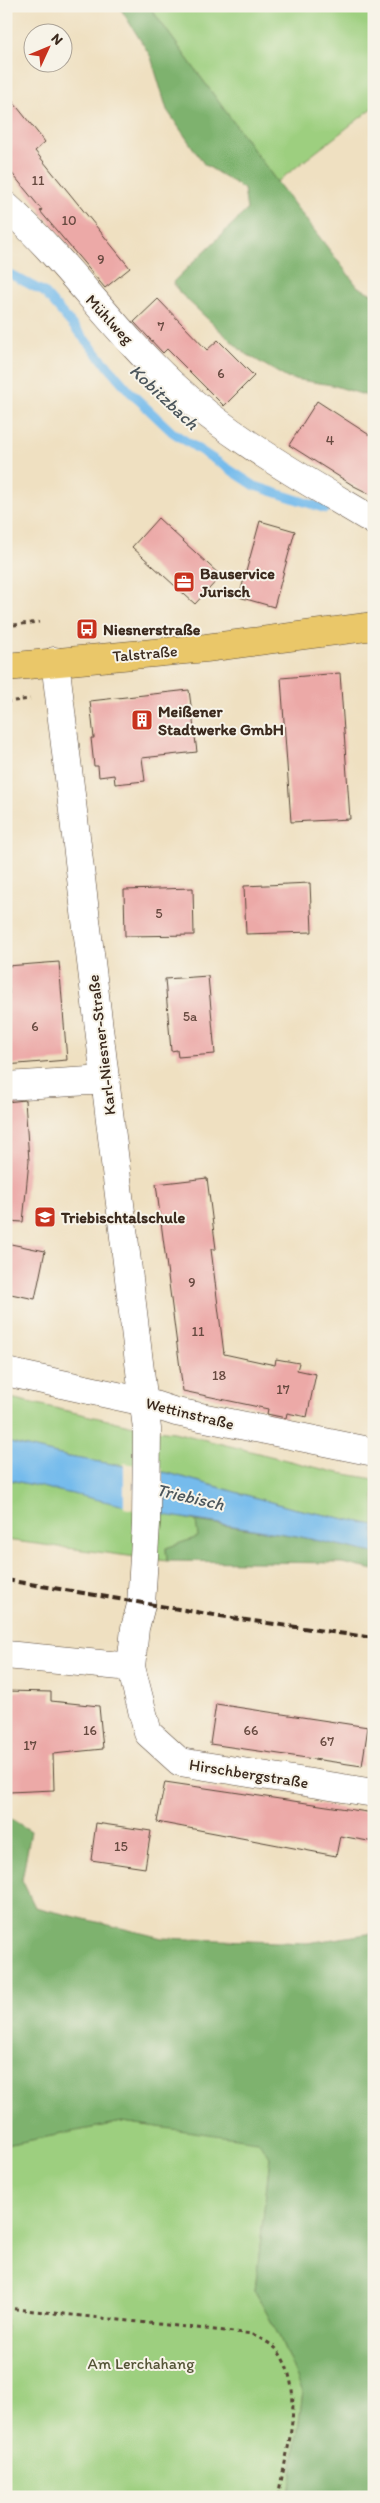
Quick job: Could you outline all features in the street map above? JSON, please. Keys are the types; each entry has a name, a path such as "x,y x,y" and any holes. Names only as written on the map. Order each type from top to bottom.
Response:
{"main road":[{"name":"Talstraße","path":"6,667 206,648 374,626"}],"street":[{"name":"Mühlweg","path":"6,206 24,222 96,304 171,383 211,418 258,451 374,521"},
{"name":"Karl-Niesner-Straße","path":"55,661 145,1402 147,1429 146,1524 141,1605 134,1628 131,1667"},
{"path":"6,1086 106,1080"},
{"name":"Wettinstraße","path":"6,1372 145,1402 176,1412 374,1452"},
{"path":"6,1655 131,1667"},
{"name":"Hirschbergstraße","path":"131,1667 148,1733 180,1762 374,1793"}],"path":[{"path":"6,626 39,622"},
{"path":"6,2308 253,2334 278,2350 288,2372 294,2404 278,2497"}],"green space":[{"path":"119,6 149,6 277,182 358,287 374,295 374,398 332,385 287,378 243,352 180,293 173,282 247,210 244,189 204,164 167,110 151,57"},
{"path":"149,6 374,6 374,107 277,182"},
{"path":"6,1397 147,1429 174,1432 334,1472 374,1479 374,1525 292,1508 168,1473 69,1457 6,1442"},
{"path":"6,1479 196,1521 199,1537 166,1548 167,1561 6,1540"},
{"path":"196,1521 297,1536 374,1553 374,1570 342,1563 167,1561 166,1548 198,1537"},
{"path":"6,1816 31,1831 22,1880 35,1907 162,1938 307,1943 374,1933 374,2497 289,2497 303,2392 280,2338 255,2291 270,2157 257,2141 122,2122 6,2145"},
{"name":"Am Lerchahang","path":"122,2122 257,2140 270,2157 255,2291 280,2338 303,2392 289,2497 6,2497 6,2145"}],"water":[{"name":"Triebisch","path":"6,1442 69,1457 168,1473 292,1508 374,1525 374,1553 297,1536 170,1516 6,1479"}],"pier":[{"path":"124,1463 162,1469 162,1516 124,1508"}],"building":[{"path":"6,93 45,142 35,151 130,268 105,288 40,211 42,210 6,166"},
{"path":"158,299 207,350 218,340 254,376 224,406 167,349 163,353 134,322"},
{"path":"317,401 374,438 374,496 354,486 289,445"},
{"path":"158,518 221,576 195,604 132,547"},
{"path":"260,521 295,531 274,607 239,597"},
{"path":"340,673 350,819 291,822 281,678"},
{"name":"Meißener Stadtwerke GmbH","path":"189,690 197,752 142,758 145,781 115,784 114,775 99,777 98,766 94,766 91,738 94,738 90,701"},
{"path":"310,883 312,932 246,934 244,886"},
{"path":"193,888 194,935 125,936 124,890"},
{"path":"59,962 67,1060 6,1065 6,994 9,994 7,966"},
{"path":"208,976 215,1054 178,1057 177,1050 171,1051 165,979"},
{"path":"25,1100 29,1161 23,1222 6,1221 6,1102"},
{"path":"207,1178 216,1249 211,1249 224,1354 275,1365 276,1359 299,1363 297,1370 316,1374 307,1417 287,1413 286,1418 267,1414 268,1409 183,1391 156,1184"},
{"path":"6,1243 45,1251 35,1299 6,1293"},
{"path":"6,1691 51,1692 51,1701 99,1706 103,1749 53,1754 54,1790 9,1792"},
{"path":"216,1704 368,1727 362,1766 210,1744"},
{"path":"165,1782 374,1813 374,1842 340,1836 336,1856 157,1822"},
{"path":"96,1823 151,1831 145,1868 91,1860"}],"waterway":[{"name":"Kobitzbach","path":"6,272 44,292 130,392 172,432 255,486 326,509"}],"railway":[{"path":"6,1580 232,1618 374,1638"}],"place":[{"name":"Bauservice Jurisch","path":"184,582"},
{"name":"Niesnerstraße","path":"87,629"},
{"name":"Meißener Stadtwerke GmbH","path":"142,720"},
{"name":"Triebischtalschule","path":"45,1217"}]}
